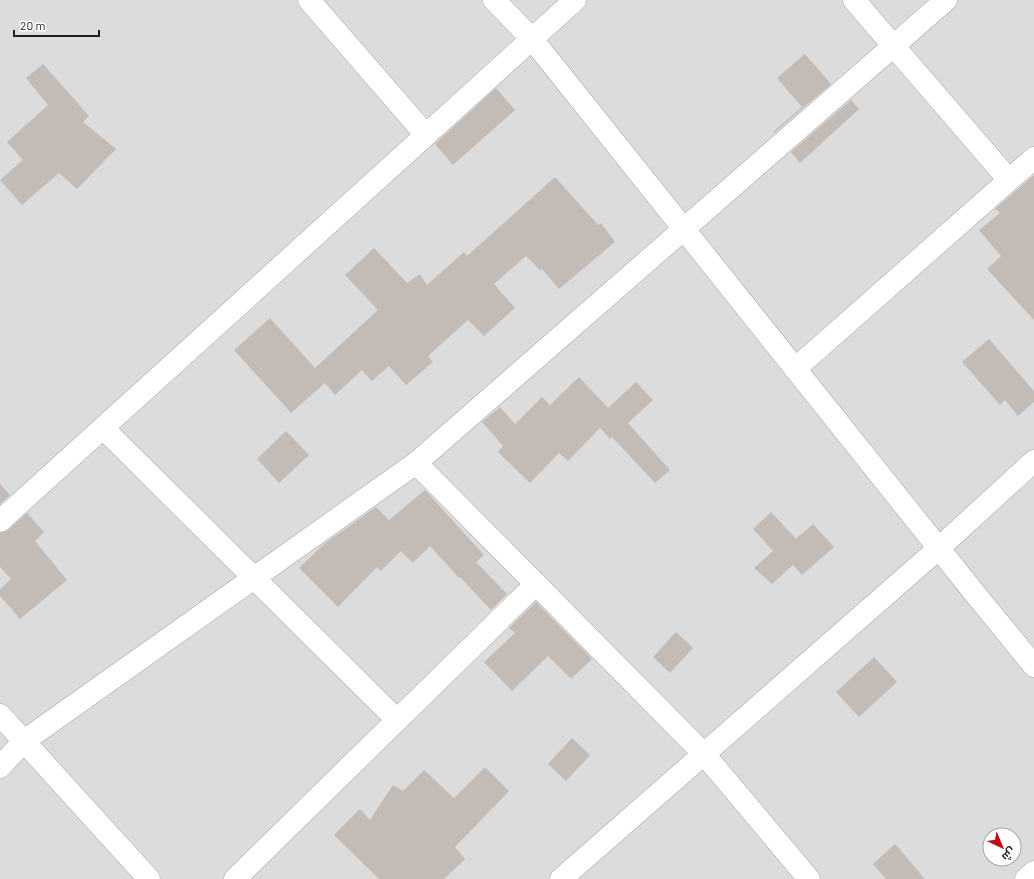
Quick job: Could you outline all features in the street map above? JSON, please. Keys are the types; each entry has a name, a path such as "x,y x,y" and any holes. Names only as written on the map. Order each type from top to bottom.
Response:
{"street":[{"path":"309,0 426,135"},
{"path":"494,0 532,39 1034,666"},
{"path":"0,521 575,0"},
{"path":"854,0 1009,180"},
{"path":"0,767 24,741 416,463 946,0"},
{"path":"795,369 1034,158"},
{"path":"103,428 397,720"},
{"path":"561,879 938,548 1034,461"},
{"path":"416,463 704,754 808,879"},
{"path":"235,879 536,584"},
{"path":"0,715 149,879"},
{"path":"1026,879 1034,872"}],"shaded area":[{"path":"0,0 1034,0 1034,879 0,879"}],"building":[{"path":"805,54 831,84 774,133 773,132 802,107 777,78"},
{"path":"43,64 89,116 83,122 116,149 77,189 59,173 22,205 0,180 23,160 7,142 48,105 26,78"},
{"path":"496,88 515,110 453,165 435,144"},
{"path":"851,100 859,109 800,163 791,152"},
{"path":"1034,175 1034,320 987,269 1001,256 979,230 1000,213 995,209"},
{"path":"555,177 598,225 601,223 615,242 559,289 542,269 540,270 526,256 494,284 515,308 484,336 468,320 428,356 433,362 406,385 389,366 372,381 362,370 335,395 325,383 291,413 234,350 270,318 315,368 378,310 345,275 374,248 407,283 420,274 427,285 464,252 467,256"},
{"path":"989,339 1034,391 1034,402 1018,416 1005,400 1000,405 962,362"},
{"path":"579,377 608,408 636,382 653,400 628,423 670,470 655,483 612,437 610,439 600,428 568,461 559,453 530,483 498,452 503,446 482,422 500,407 515,424 542,397 550,405"},
{"path":"286,431 309,455 279,483 257,459"},
{"path":"0,484 10,495 0,504"},
{"path":"425,490 484,555 476,562 507,594 491,610 430,546 413,563 401,551 381,571 377,567 338,607 299,568 324,544 376,507 389,520"},
{"path":"771,512 796,539 813,524 834,547 802,575 793,565 772,584 754,568 773,551 753,529"},
{"path":"27,513 44,532 35,541 67,580 20,619 0,596 0,589 11,579 0,567 0,533 8,530"},
{"path":"536,602 592,659 571,679 548,656 512,691 484,662 515,633 509,628"},
{"path":"676,632 693,648 670,673 653,657"},
{"path":"874,657 897,682 859,717 836,692"},
{"path":"572,738 590,755 566,781 548,764"},
{"path":"485,767 509,791 455,847 465,859 444,879 379,879 334,835 360,809 370,820 393,785 403,791 424,770 454,798"},
{"path":"895,844 925,879 886,879 873,864"}]}
